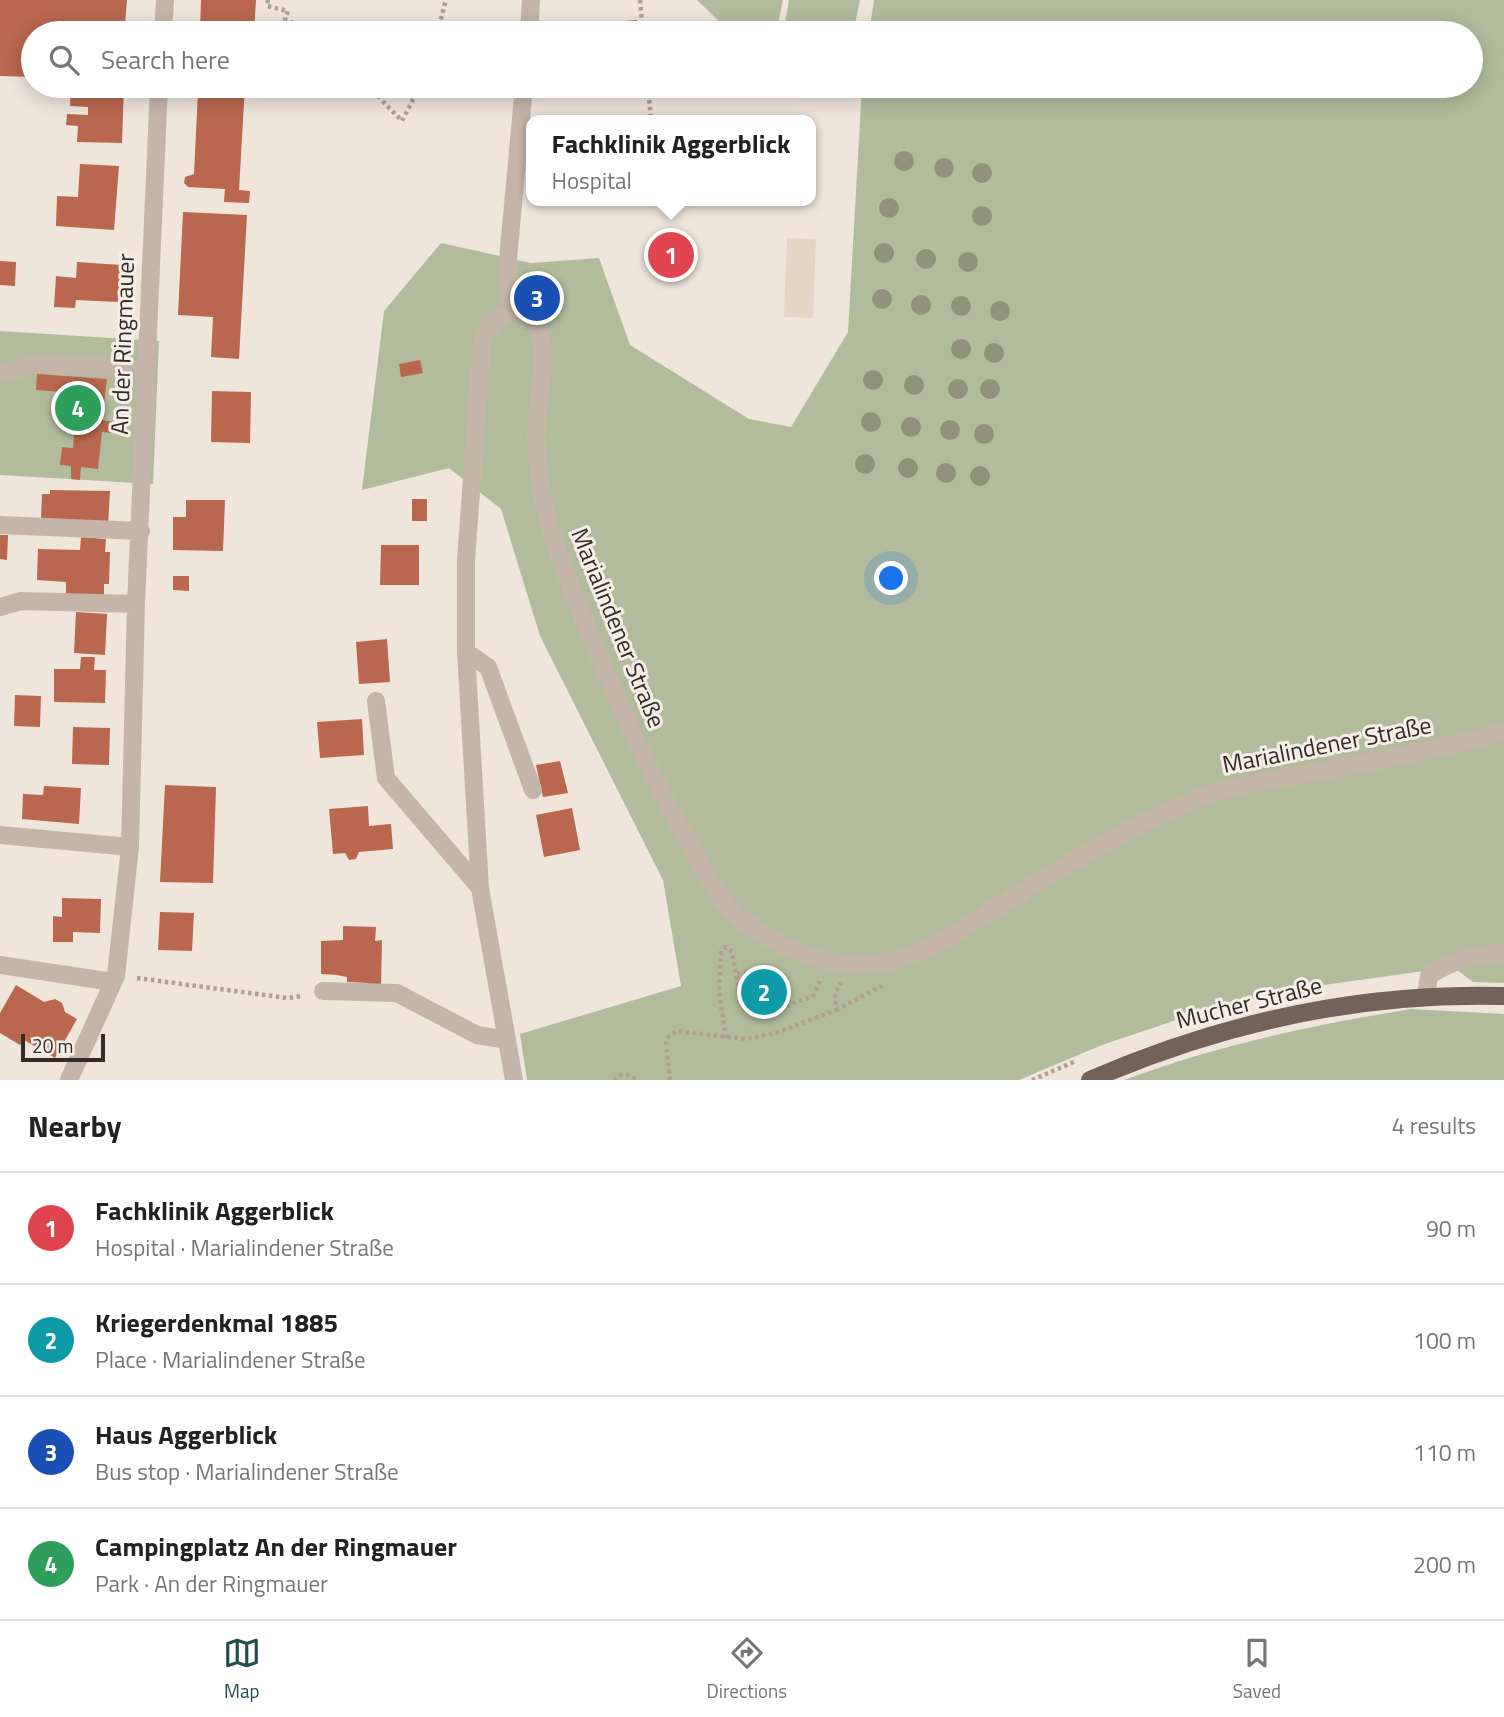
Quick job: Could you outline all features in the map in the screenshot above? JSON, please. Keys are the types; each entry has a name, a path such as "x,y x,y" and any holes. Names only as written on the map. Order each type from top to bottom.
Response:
{"main road":[{"name":"Mucher Straße","path":"1090,1080 1191,1041 1346,1004 1426,995 1504,996"}],"street":[{"path":"164,21 165,0"},
{"path":"530,21 531,0"},
{"name":"An der Ringmauer","path":"69,1080 114,979 130,847 136,604 158,98"},
{"path":"514,1080 480,888 466,652 466,560 482,342 490,323 510,311 508,259 523,98"},
{"name":"Marialindener Straße","path":"510,311 529,316 538,327 542,343 536,434 540,478 561,561 597,652 661,792 714,887 736,914 771,940 814,959 849,966 898,959 945,940 1103,844 1194,800 1242,784 1372,762 1504,732"},
{"path":"0,373 37,364 147,370"},
{"path":"0,525 141,531"},
{"path":"0,607 21,600 136,604"},
{"path":"466,652 488,667 533,790"},
{"path":"376,701 386,778 480,888"},
{"path":"0,835 130,847"},
{"path":"1426,995 1429,976 1447,964 1504,953"},
{"path":"0,965 114,979"},
{"path":"323,991 397,993 477,1035 507,1040"}],"path":[{"path":"268,0 267,6 288,11 285,19 289,21"},
{"path":"440,21 446,0"},
{"path":"640,0 642,21"},
{"path":"380,98 402,121 413,98"},
{"path":"726,1038 719,972 722,951 726,947 732,952 740,996 751,1013 768,1013 813,996 823,976"},
{"path":"670,1080 666,1043 669,1036 677,1031 746,1039 779,1032 836,1010 895,978 898,959"},
{"path":"833,977 842,979 835,994 836,1010"},
{"path":"114,979 287,998 323,991"},
{"path":"614,1080 619,1075 628,1075 638,1080"}],"green space":[{"path":"697,0 783,0 779,21 719,21"},
{"path":"789,0 860,0 856,21 785,21"},
{"path":"874,0 1504,0 1504,983 1473,982 1453,967 1288,990 1194,1014 1102,1045 1019,1080 527,1080 520,1034 681,986 663,880 540,636 501,509 449,468 362,490 384,311 441,243 531,263 599,258 630,345 749,419 791,427 848,332 861,98 1483,98 1483,21 871,21"},
{"path":"0,331 159,341 153,484 0,475"},
{"path":"1411,1009 1504,1014 1504,1080 1124,1080 1194,1056 1266,1037"}],"shaded area":[{"path":"787,238 816,239 813,318 784,317"}],"building":[{"path":"0,0 127,0 125,21 21,21 21,77 0,76"},
{"path":"201,0 256,0 255,21 200,21"},
{"path":"70,98 124,98 122,143 77,142 78,126 66,125 67,114 88,115 88,107 70,106"},
{"path":"198,98 244,98 239,190 250,191 249,203 224,202 225,189 188,187 184,183 185,177 194,174"},
{"path":"80,164 119,166 114,230 56,226 57,196 78,197"},
{"path":"183,212 247,215 239,359 211,357 213,317 178,315"},
{"path":"0,261 16,262 15,286 0,285"},
{"path":"77,262 121,265 118,302 76,300 75,308 54,307 56,276 76,278"},
{"path":"420,360 423,373 401,377 399,364"},
{"path":"37,374 107,379 102,420 114,422 113,433 102,432 98,469 81,467 80,480 71,479 71,466 60,465 62,447 73,448 77,398 75,393 36,390"},
{"path":"212,391 251,392 250,443 211,442"},
{"path":"50,490 110,491 108,526 41,519 42,494 50,494"},
{"path":"412,499 427,499 427,521 412,521"},
{"path":"186,500 225,500 223,551 173,550 173,517 186,517"},
{"path":"0,535 8,535 7,560 0,559"},
{"path":"81,537 106,539 105,552 110,552 109,584 104,584 104,597 66,595 66,582 37,580 38,549 80,550"},
{"path":"381,545 419,545 419,585 380,585"},
{"path":"173,576 189,576 189,591 173,590"},
{"path":"76,612 107,614 105,655 74,653"},
{"path":"387,639 390,682 359,684 356,642"},
{"path":"81,657 95,657 94,670 106,670 105,703 54,702 54,669 80,669"},
{"path":"15,695 41,696 40,727 14,726"},
{"path":"362,719 364,755 320,758 317,722"},
{"path":"73,727 110,728 109,765 72,764"},
{"path":"560,761 568,793 543,797 536,765"},
{"path":"165,785 216,787 213,883 160,882"},
{"path":"44,786 81,788 79,824 22,819 23,794 43,795"},
{"path":"368,806 369,826 391,824 393,849 359,852 356,859 349,860 345,853 333,854 329,809"},
{"path":"572,808 580,850 544,857 536,815"},
{"path":"62,898 101,899 100,933 73,932 73,942 53,942 53,916 62,917"},
{"path":"160,912 194,913 192,951 158,950"},
{"path":"343,926 376,927 375,941 382,940 381,988 369,988 368,983 347,982 347,977 321,974 321,941 343,940"},
{"path":"16,985 44,1002 55,999 62,1003 65,1012 77,1019 55,1058 24,1040 20,1045 0,1033 0,1013"}],"place":[{"name":"Fachklinik Aggerblick","path":"671,255"},
{"name":"Haus Aggerblick","path":"537,298"},
{"name":"Campingplatz An der Ringmauer","path":"78,408"},
{"name":"Kriegerdenkmal 1885","path":"764,992"}]}
